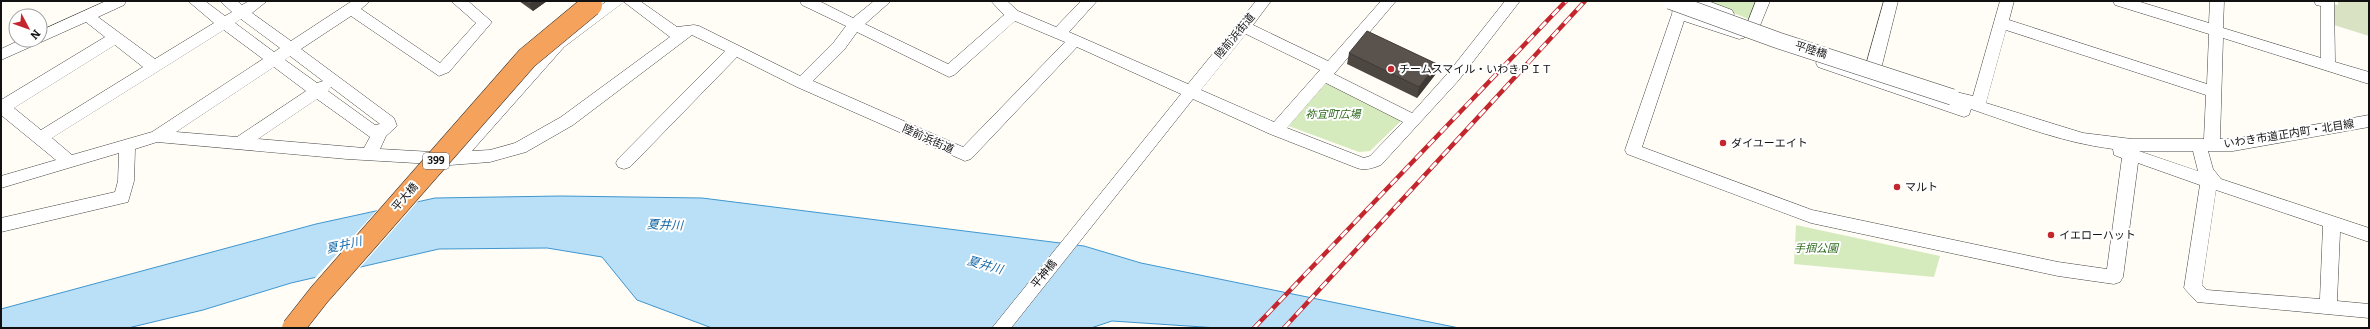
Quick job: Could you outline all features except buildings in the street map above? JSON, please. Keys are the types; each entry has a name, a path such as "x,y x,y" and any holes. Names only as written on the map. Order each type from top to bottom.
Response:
{"highway":[{"name":"平大橋","path":"293,328 324,289 527,58 591,5"}],"street":[{"path":"48,33 119,1"},
{"path":"195,1 371,131 380,132"},
{"path":"227,1 334,79 388,122 389,126 380,132 369,154"},
{"path":"40,138 260,1"},
{"path":"456,159 559,43 617,1"},
{"name":"陸前浜街道","path":"630,1 675,33 684,33 694,30 734,51 802,83 965,155 1014,106 1075,40"},
{"path":"808,1 948,70 1005,5 1058,34 1075,40 1276,130 1363,164 1375,161 1414,121 1453,77 1513,1"},
{"path":"802,83 839,46 855,24 884,1"},
{"path":"1058,34 1090,1"},
{"name":"陸前浜街道","path":"1087,220 1189,91 1264,1"},
{"path":"1370,1 1386,4"},
{"path":"1694,1 1754,24 1962,95 1978,105 2025,123 2083,139 2131,149 2212,182 2369,234"},
{"path":"1754,24 1763,1"},
{"path":"1874,65 1891,1"},
{"path":"1978,105 2007,1"},
{"path":"2120,1 2369,78"},
{"path":"2217,1 2215,30 2216,92 2206,145 2201,161 2212,182 2193,288 2203,297 2369,311"},
{"path":"2321,1 2328,3 2328,65"},
{"path":"1,182 157,136 357,5 439,70 444,68 485,22 463,2"},
{"path":"1276,130 1386,4"},
{"path":"2025,123 1980,117 1676,5 1633,150 1811,216 2058,269 2114,277 2131,149"},
{"name":"平陸橋","path":"1676,5 1777,40 1978,105"},
{"path":"86,16 154,67"},
{"path":"2001,23 2216,92"},
{"path":"1243,26 1414,121"},
{"path":"157,136 369,154 456,159 490,156 520,148 567,121 659,54 684,33"},
{"path":"70,162 1,107 115,38"},
{"path":"1,55 16,48"},
{"path":"624,163 734,51"},
{"path":"240,143 334,79"},
{"name":"いわき市道正内町・北目線","path":"2131,149 2233,145 2369,121"},
{"path":"1,226 122,197 126,180 127,145"},
{"name":"平神橋","path":"1001,328 1087,220"},
{"path":"2328,308 2332,222"}],"green space":[{"path":"1705,1 1761,1 1753,21"},
{"path":"2338,1 2369,1 2369,36 2334,25 2333,4 2338,5"},
{"name":"祢宜町広場","path":"1327,82 1403,119 1370,151 1359,152 1286,125"},
{"name":"手掴公園","path":"1796,225 1940,256 1934,277 1794,264"}],"water":[{"name":"夏井川","path":"561,196 702,198 1084,246 1141,263 1459,328 1218,328 1112,321 1091,328 712,328 637,300 602,257 547,248 439,249 291,283 203,310 128,328 1,328 1,309 316,224 435,198"}],"pier":[{"path":"420,199 359,269 313,280 379,208"}],"railway":[{"path":"1254,328 1566,1"},
{"path":"1284,328 1585,1"}],"place":[{"name":"チームスマイル・いわきＰＩＴ","path":"1391,69"},
{"name":"ダイユーエイト","path":"1723,143"},
{"name":"マルト","path":"1897,187"},
{"name":"イエローハット","path":"2051,235"}]}
